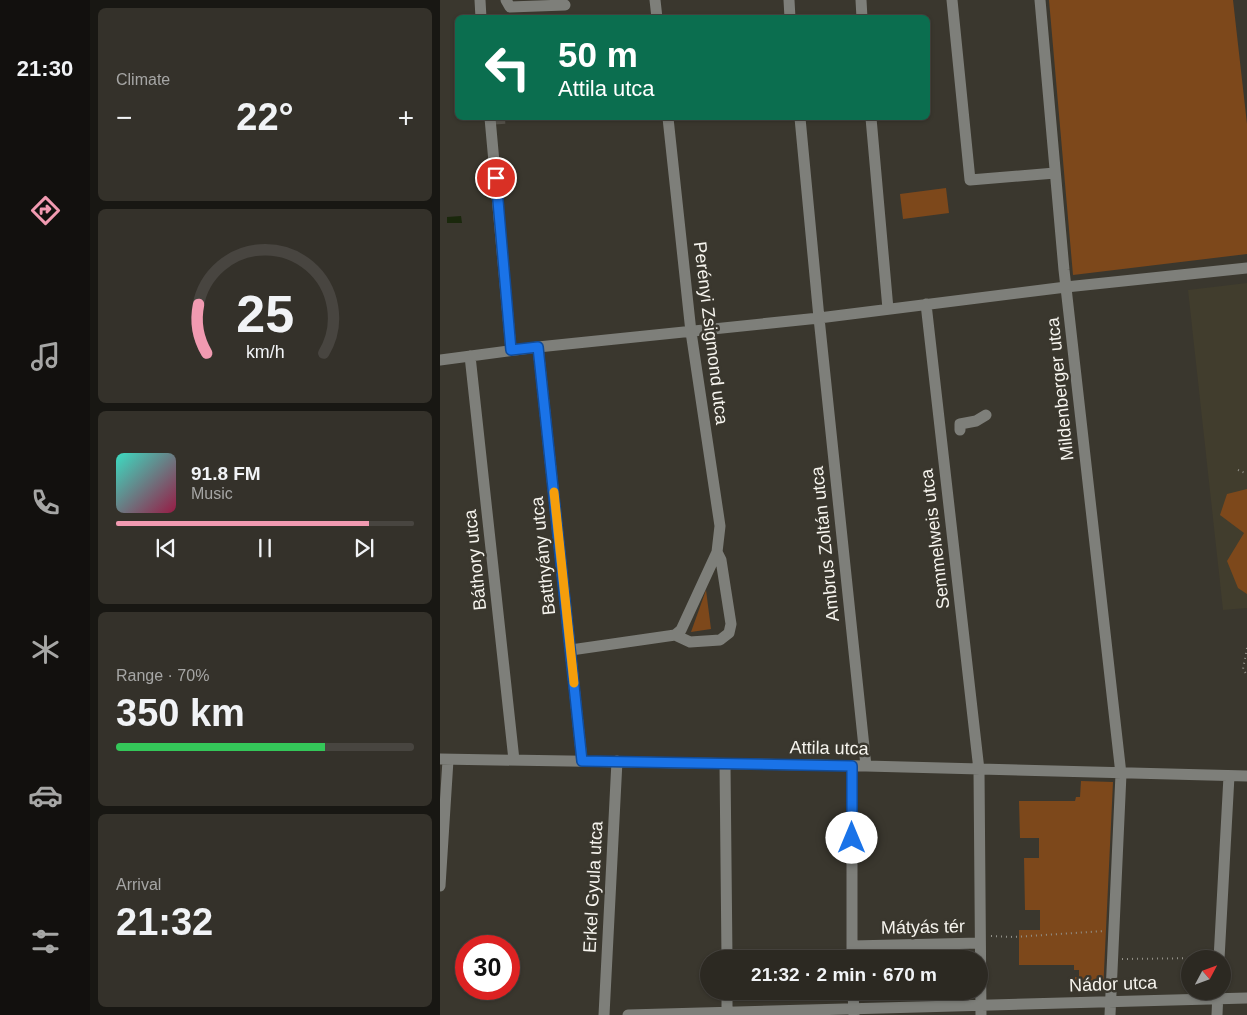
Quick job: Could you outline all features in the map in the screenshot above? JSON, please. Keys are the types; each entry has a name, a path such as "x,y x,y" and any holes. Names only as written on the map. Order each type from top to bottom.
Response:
{"street":[{"path":"480,0 481,15"},
{"path":"506,0 510,7 550,8 564,6"},
{"path":"655,0 657,15"},
{"path":"789,0 790,15"},
{"path":"861,0 862,15"},
{"path":"952,0 970,180 1055,173"},
{"name":"Mildenberger utca","path":"1040,0 1066,287 1121,774 1110,1015"},
{"path":"492,120 511,350"},
{"name":"Perényi Zsigmond utca","path":"571,650 675,635 682,630 717,552 720,526 691,332 668,120"},
{"name":"Ambrus Zoltán utca","path":"800,120 866,766"},
{"path":"871,120 888,309"},
{"path":"440,360 511,350 819,318 1066,287 1247,268"},
{"name":"Semmelweis utca","path":"926,304 979,770 980,939"},
{"name":"Batthyány utca","path":"538,347 582,761"},
{"name":"Báthory utca","path":"470,356 514,760"},
{"path":"960,430 960,424 986,416"},
{"name":"Perényi Zsigmond utca","path":"675,635 690,642 720,640 729,633 730,624 721,560 717,552"},
{"path":"440,886 444,760"},
{"name":"Attila utca","path":"444,760 617,761 1247,776"},
{"name":"Erkel Gyula utca","path":"604,1015 617,761"},
{"path":"725,764 727,950"},
{"path":"852,766 852,950"},
{"path":"1219,950 1229,776"},
{"name":"Mátyás tér","path":"852,946 980,939 980,1010"},
{"name":"Nádor utca","path":"1231,996 1247,998"},
{"name":"Nádor utca","path":"980,1010 1181,997"},
{"path":"727,1000 727,1013"},
{"path":"1217,1015 1218,1000"},
{"path":"628,1015 980,1010"}],"path":[{"path":"1238,470 1247,474"},
{"path":"1247,648 1243,669 1247,676"},
{"path":"980,939 1114,931"},
{"path":"1122,959 1181,958"}],"shaded area":[{"path":"1049,0 1233,0 1247,124 1247,254 1073,275"},
{"path":"946,188 949,213 903,219 900,194"},
{"path":"461,216 462,223 447,223 447,217"},
{"path":"1247,283 1247,608 1223,610 1188,290"},
{"path":"1247,489 1247,594 1238,588 1227,561 1244,533 1220,515 1227,494"},
{"path":"706,590 711,629 691,632"},
{"path":"1081,781 1113,782 1103,992 1079,993 1075,985 1075,977 1079,977 1079,970 1074,970 1074,965 1019,965 1019,930 1040,930 1040,910 1025,910 1024,858 1039,858 1039,838 1020,838 1019,801 1075,801 1076,797 1080,797"}],"slow traffic":[{"path":"554,492 574,683"}],"route":[{"path":"496,178 511,350 538,347 582,761 852,766 852,838"}]}
